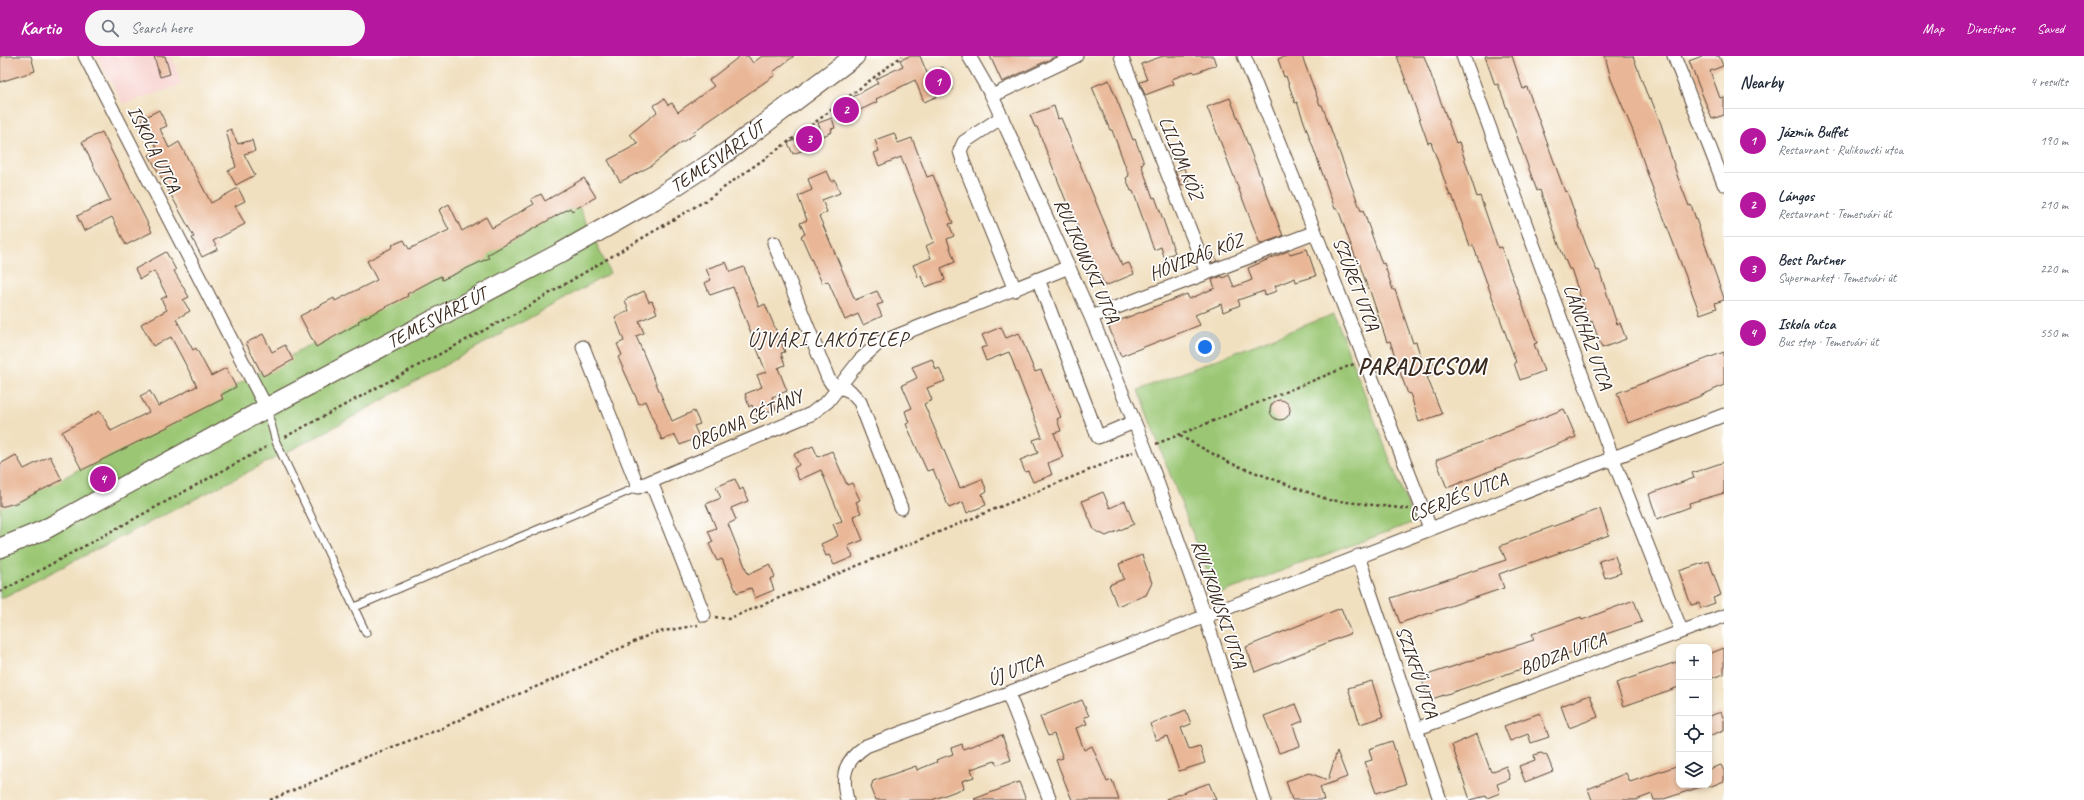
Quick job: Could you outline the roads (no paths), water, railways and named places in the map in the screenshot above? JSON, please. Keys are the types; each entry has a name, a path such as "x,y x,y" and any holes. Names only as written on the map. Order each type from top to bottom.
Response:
{"street":[{"name":"ISKOLA UTCA","path":"85,56 267,408"},
{"name":"TEMESVÁRI ÚT","path":"0,548 44,530 267,408 562,252 654,200 720,157 855,56"},
{"name":"RULIKOWSKI UTCA","path":"969,56 992,96 1069,267 1145,448 1205,616 1264,800"},
{"path":"992,96 1076,56"},
{"name":"LILIOM KÖZ","path":"1121,56 1207,273"},
{"name":"SZÜRET UTCA","path":"1244,56 1315,232 1430,528"},
{"name":"LÁNCHÁZ UTCA","path":"1462,56 1613,459 1681,630"},
{"path":"1674,56 1724,184"},
{"path":"1002,118 964,142 960,151 1015,290"},
{"name":"HÓVIRÁG KÖZ","path":"1091,317 1315,232"},
{"path":"774,243 828,378 832,384 850,391 860,402 901,508"},
{"name":"ORGONA SÉTÁNY","path":"638,488 811,414 828,401 860,360 879,343 1015,290 1069,267"},
{"path":"1038,279 1098,437 1134,422"},
{"path":"583,347 638,488"},
{"name":"CSERJÉS UTCA","path":"1205,616 1724,415"},
{"path":"651,482 704,615"},
{"name":"SZIKFŰ UTCA","path":"1358,556 1440,800"},
{"name":"ÚJ UTCA","path":"847,800 844,779 846,769 851,759 866,746 1008,694 1205,616"},
{"name":"BODZA UTCA","path":"1416,729 1681,630 1724,616"},
{"path":"1008,694 1050,800"}],"lane":[{"path":"267,408 276,442 366,633"},
{"path":"355,607 638,488"}],"place":[{"name":"Jázmin Buffet","path":"938,82"},
{"name":"Lángos","path":"846,110"},
{"name":"Best Partner","path":"809,139"},
{"name":"Iskola utca","path":"103,479"}],"district":[{"name":"ÚJVÁRI LAKÓTELEP","path":"828,339"},
{"name":"PARADICSOM","path":"1422,366"}]}
